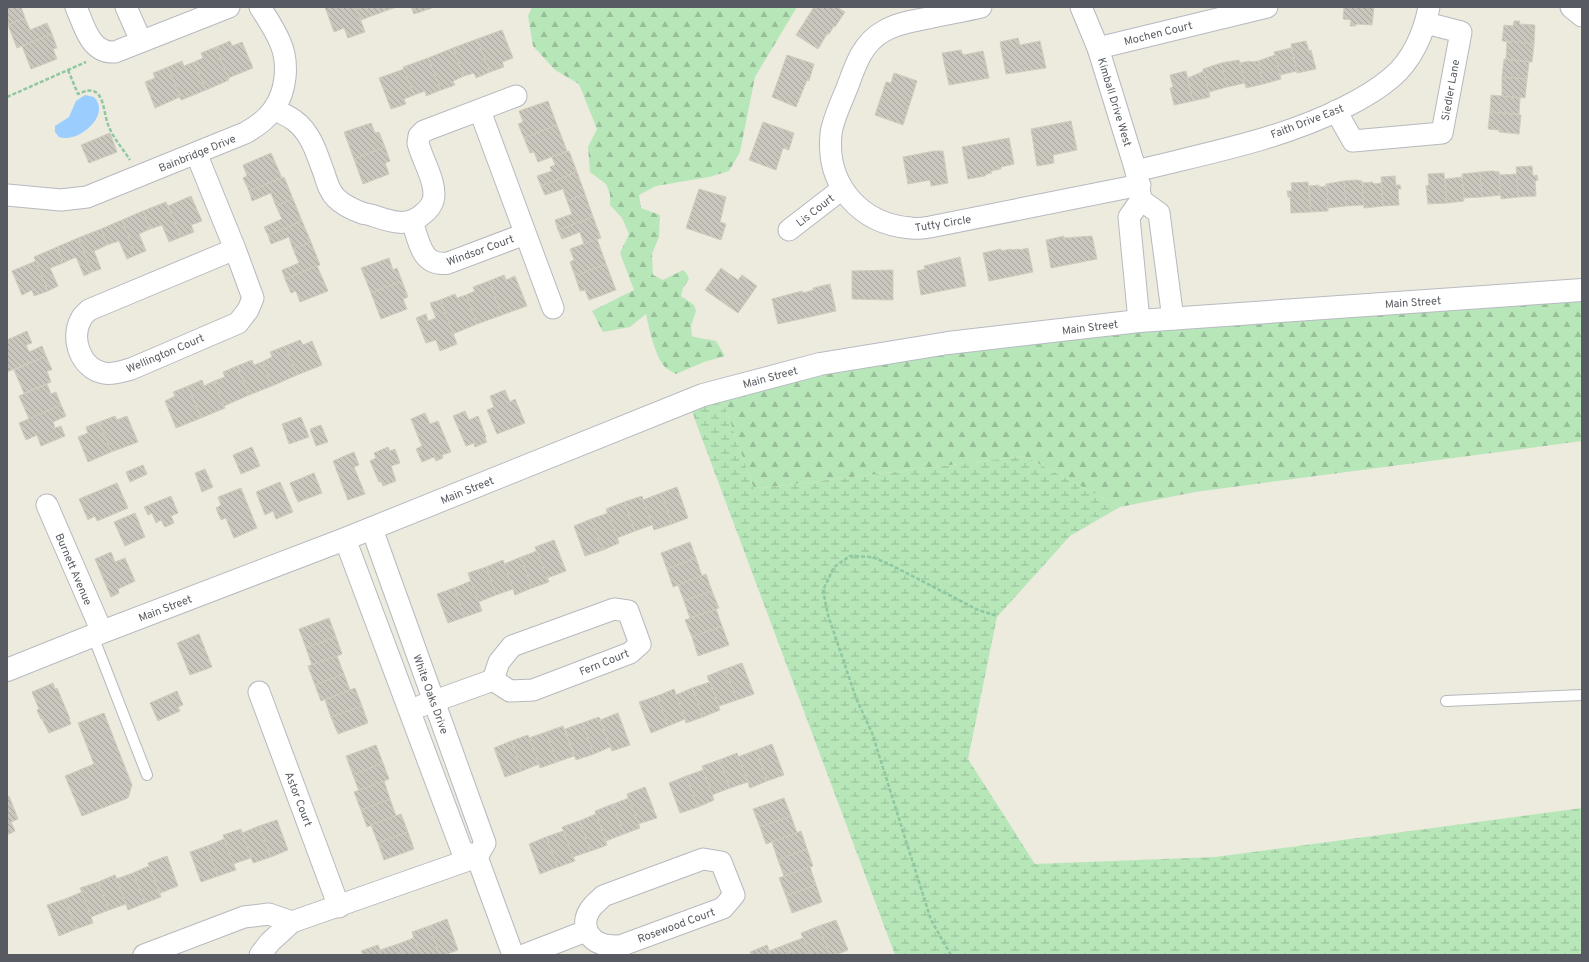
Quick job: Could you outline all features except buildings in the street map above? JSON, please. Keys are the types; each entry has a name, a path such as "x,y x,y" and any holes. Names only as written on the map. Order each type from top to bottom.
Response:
{"main road":[{"name":"Main Street","path":"7,670 372,529 703,395 820,364 948,343 1139,321 1582,290"}],"street":[{"path":"76,7 89,38 94,45 107,53 115,52 229,7"},
{"path":"126,7 141,41"},
{"name":"Bainbridge Drive","path":"7,195 61,200 87,197 245,133 258,126 274,109 285,82 284,58 280,42 260,7"},
{"name":"Tutty Circle","path":"982,7 907,22 884,31 868,43 857,60 831,132 830,147 834,172 842,189 855,206 877,219 912,228 930,227 1139,185"},
{"name":"Kimball Drive West","path":"1082,7 1098,48 1139,185"},
{"name":"Mochen Court","path":"1098,48 1217,13 1267,7"},
{"path":"1571,7 1582,16"},
{"name":"Faith Drive East","path":"1139,185 1288,131 1336,111 1366,96 1392,78 1406,63 1416,45 1427,15"},
{"name":"Siedler Lane","path":"1336,111 1353,141 1442,133 1461,32 1427,15"},
{"path":"274,109 294,120 304,129 312,141 331,192 338,199 362,213 369,214 389,222 401,223 412,222 422,216 433,202 434,193 432,183 420,151 418,143 419,136 424,131 516,96"},
{"name":"Windsor Court","path":"480,110 553,308"},
{"name":"Wellington Court","path":"196,153 235,249 253,298 248,310 238,323 131,369 105,374 86,365 80,353 77,341 77,329 81,318 89,310 235,249"},
{"path":"1139,185 1159,213 1173,319"},
{"path":"1139,185 1129,217 1139,321"},
{"name":"Lis Court","path":"789,230 842,189"},
{"name":"Windsor Court","path":"412,222 424,254 430,262 439,264 448,263 525,234"},
{"name":"Burnett Avenue","path":"46,505 97,634"},
{"name":"White Oaks Drive","path":"372,529 485,843 476,858"},
{"path":"345,539 462,850 476,858 513,955"},
{"name":"Fern Court","path":"614,608 628,611 640,644 630,653 533,690 510,691 493,680 499,662 512,646 614,608"},
{"path":"409,711 493,680"},
{"name":"Astor Court","path":"259,692 339,907"},
{"path":"260,955 270,942 292,922 339,907 476,858"},
{"name":"Rosewood Court","path":"703,859 721,862 734,895 723,908 620,946 605,945 591,939 586,930 585,922 592,907 603,896 703,859"},
{"path":"144,955 244,917 269,914 292,922"},
{"path":"524,955 586,930"}],"lane":[{"path":"97,634 147,775"},
{"path":"1446,701 1582,695"}],"path":[{"path":"7,96 107,53"},
{"path":"68,70 78,94 91,90 98,94 103,101 108,126 140,176"},
{"path":"950,955 931,920 872,733 856,698 828,615 823,590 834,567 850,556 872,558 889,564 978,610 997,616"}],"green space":[{"path":"532,7 797,7 755,77 740,152 729,171 709,177 656,186 639,195 641,208 660,215 659,237 652,254 653,275 663,280 683,270 687,274 689,279 683,288 681,296 694,305 696,311 691,326 692,336 716,341 725,356 704,362 676,374 665,367 658,356 646,314 630,327 603,332 592,311 634,290 620,253 629,234 622,218 610,205 610,194 606,184 590,172 588,147 597,129 579,84 555,70 533,46 528,16"},
{"path":"1582,290 1582,441 1195,492 1120,507 1024,456 754,489 719,390 948,343"},
{"path":"719,390 754,489 1024,456 1120,507 1070,536 997,617 968,759 1035,864 1215,857 1582,808 1582,955 895,955 688,401"}],"water":[{"path":"85,95 94,97 98,104 99,112 96,119 83,132 75,136 67,138 59,137 55,132 55,126 69,117 76,101"}]}
